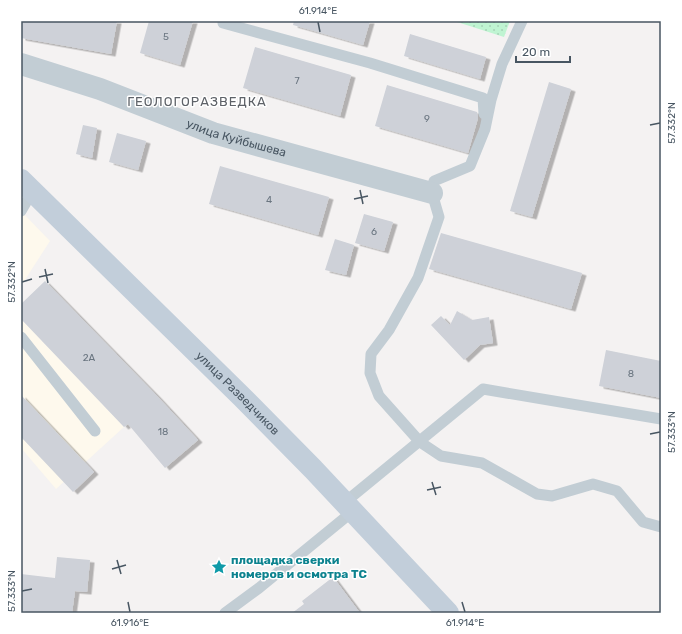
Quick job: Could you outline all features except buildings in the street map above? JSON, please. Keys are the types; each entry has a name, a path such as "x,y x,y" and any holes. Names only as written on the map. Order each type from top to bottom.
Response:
{"main road":[{"name":"улица Разведчиков","path":"26,186 313,469 448,613"}],"street":[{"name":"улица Куйбышева","path":"21,64 100,89 213,133 432,193"}],"lane":[{"path":"522,21 502,64 491,100 485,129 470,166 434,181 432,193 439,217 418,278 389,330 371,354 370,373 379,396 420,442 441,456 482,464 537,494 552,496 594,484 617,491 643,522 661,527"},
{"path":"223,23 370,63 483,98 485,129"},
{"path":"21,211 26,186"},
{"path":"21,337 95,431"},
{"path":"225,613 260,588 420,442 483,389 661,419"}],"shaded area":[{"path":"21,211 50,241 21,286"},
{"path":"21,319 124,427 56,489 21,448"}],"green space":[{"path":"454,21 510,21 504,37"}],"place":[{"name":"площадка сверки номеров и осмотра ТС","path":"219,567"}],"district":[{"name":"ГЕОЛОГОРАЗВЕДКА","path":"197,101"}]}
